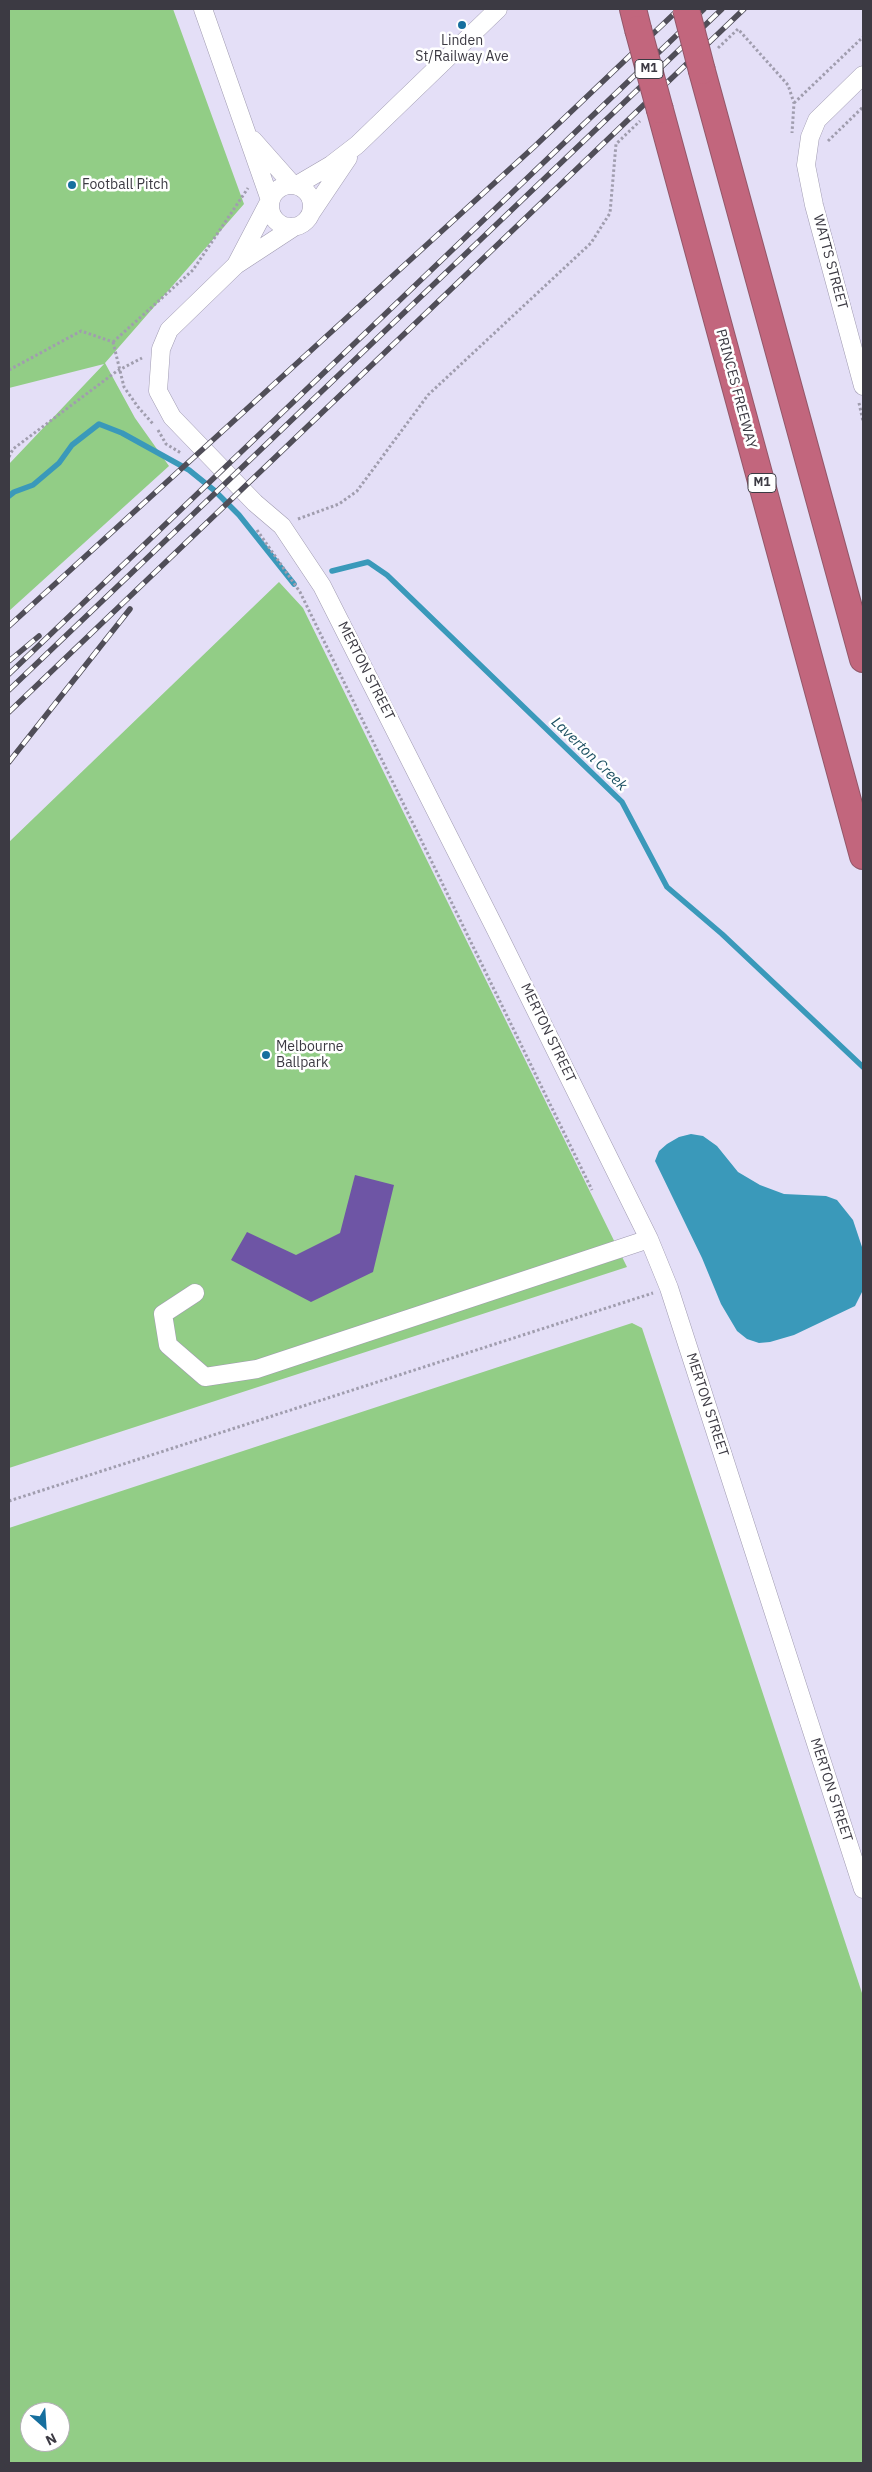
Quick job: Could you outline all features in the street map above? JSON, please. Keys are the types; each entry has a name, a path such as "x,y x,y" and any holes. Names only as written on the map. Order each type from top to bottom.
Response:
{"highway":[{"path":"686,9 863,659"},
{"name":"PRINCES FREEWAY","path":"636,19 652,113 863,856"}],"street":[{"path":"203,9 270,201"},
{"path":"357,145 302,225 294,227 281,225 275,221 269,209 270,201 276,190 294,185 330,165 357,145 497,9"},
{"name":"WATTS STREET","path":"863,75 818,120 810,138 806,165 808,179 863,386"},
{"path":"248,134 294,185 308,193 312,206 311,213"},
{"name":"MERTON STREET","path":"236,265 270,201"},
{"name":"MERTON STREET","path":"294,227 236,265 169,330 161,349 158,391 172,418 255,503 282,526 322,586 650,1239 669,1288 863,1888"},
{"path":"196,1293 163,1314 168,1346 205,1377 257,1369 650,1239"}],"path":[{"path":"717,49 738,29"},
{"path":"794,103 863,37"},
{"path":"825,147 828,141 863,107"},
{"path":"282,526 339,504 357,491 428,395 591,243 610,213 616,144 652,113"},
{"path":"9,370 81,331 113,342 193,270 252,183 261,177"},
{"path":"9,457 13,449 117,371 161,349"},
{"path":"263,539 300,592 592,1190"},
{"path":"9,1501 669,1288"}],"green space":[{"path":"9,9 173,9 244,204 105,363 135,418 169,466 9,611 9,464 104,364 9,388"},
{"name":"Melbourne Ballpark","path":"279,582 303,608 627,1267 9,1468 9,842"},
{"path":"632,1323 642,1328 863,1996 863,2463 9,2463 9,1528"}],"water":[{"path":"691,1134 703,1136 717,1146 738,1172 760,1185 784,1194 826,1196 837,1200 853,1220 862,1247 863,1290 855,1306 794,1335 770,1342 759,1343 747,1339 737,1331 721,1304 702,1258 655,1161 659,1151 667,1144 679,1137"}],"building":[{"path":"355,1175 394,1185 373,1272 311,1302 231,1260 247,1232 296,1255 340,1233"}],"waterway":[{"name":"Laverton Creek","path":"9,496 14,492 33,485 59,463 72,445 99,424 122,433 189,470 215,491 239,515 294,584"},
{"name":"Laverton Creek","path":"332,571 368,562 387,575 622,802 667,887 722,934 863,1067"}],"railway":[{"path":"9,626 535,146 679,9"},
{"path":"9,674 704,9"},
{"path":"9,690 722,9"},
{"path":"9,712 744,9"},
{"path":"9,762 130,609"},
{"path":"9,661 39,636"}],"place":[{"name":"Linden St/Railway Ave","path":"462,25"},
{"name":"Football Pitch","path":"72,185"},
{"name":"Melbourne Ballpark","path":"266,1055"}]}
